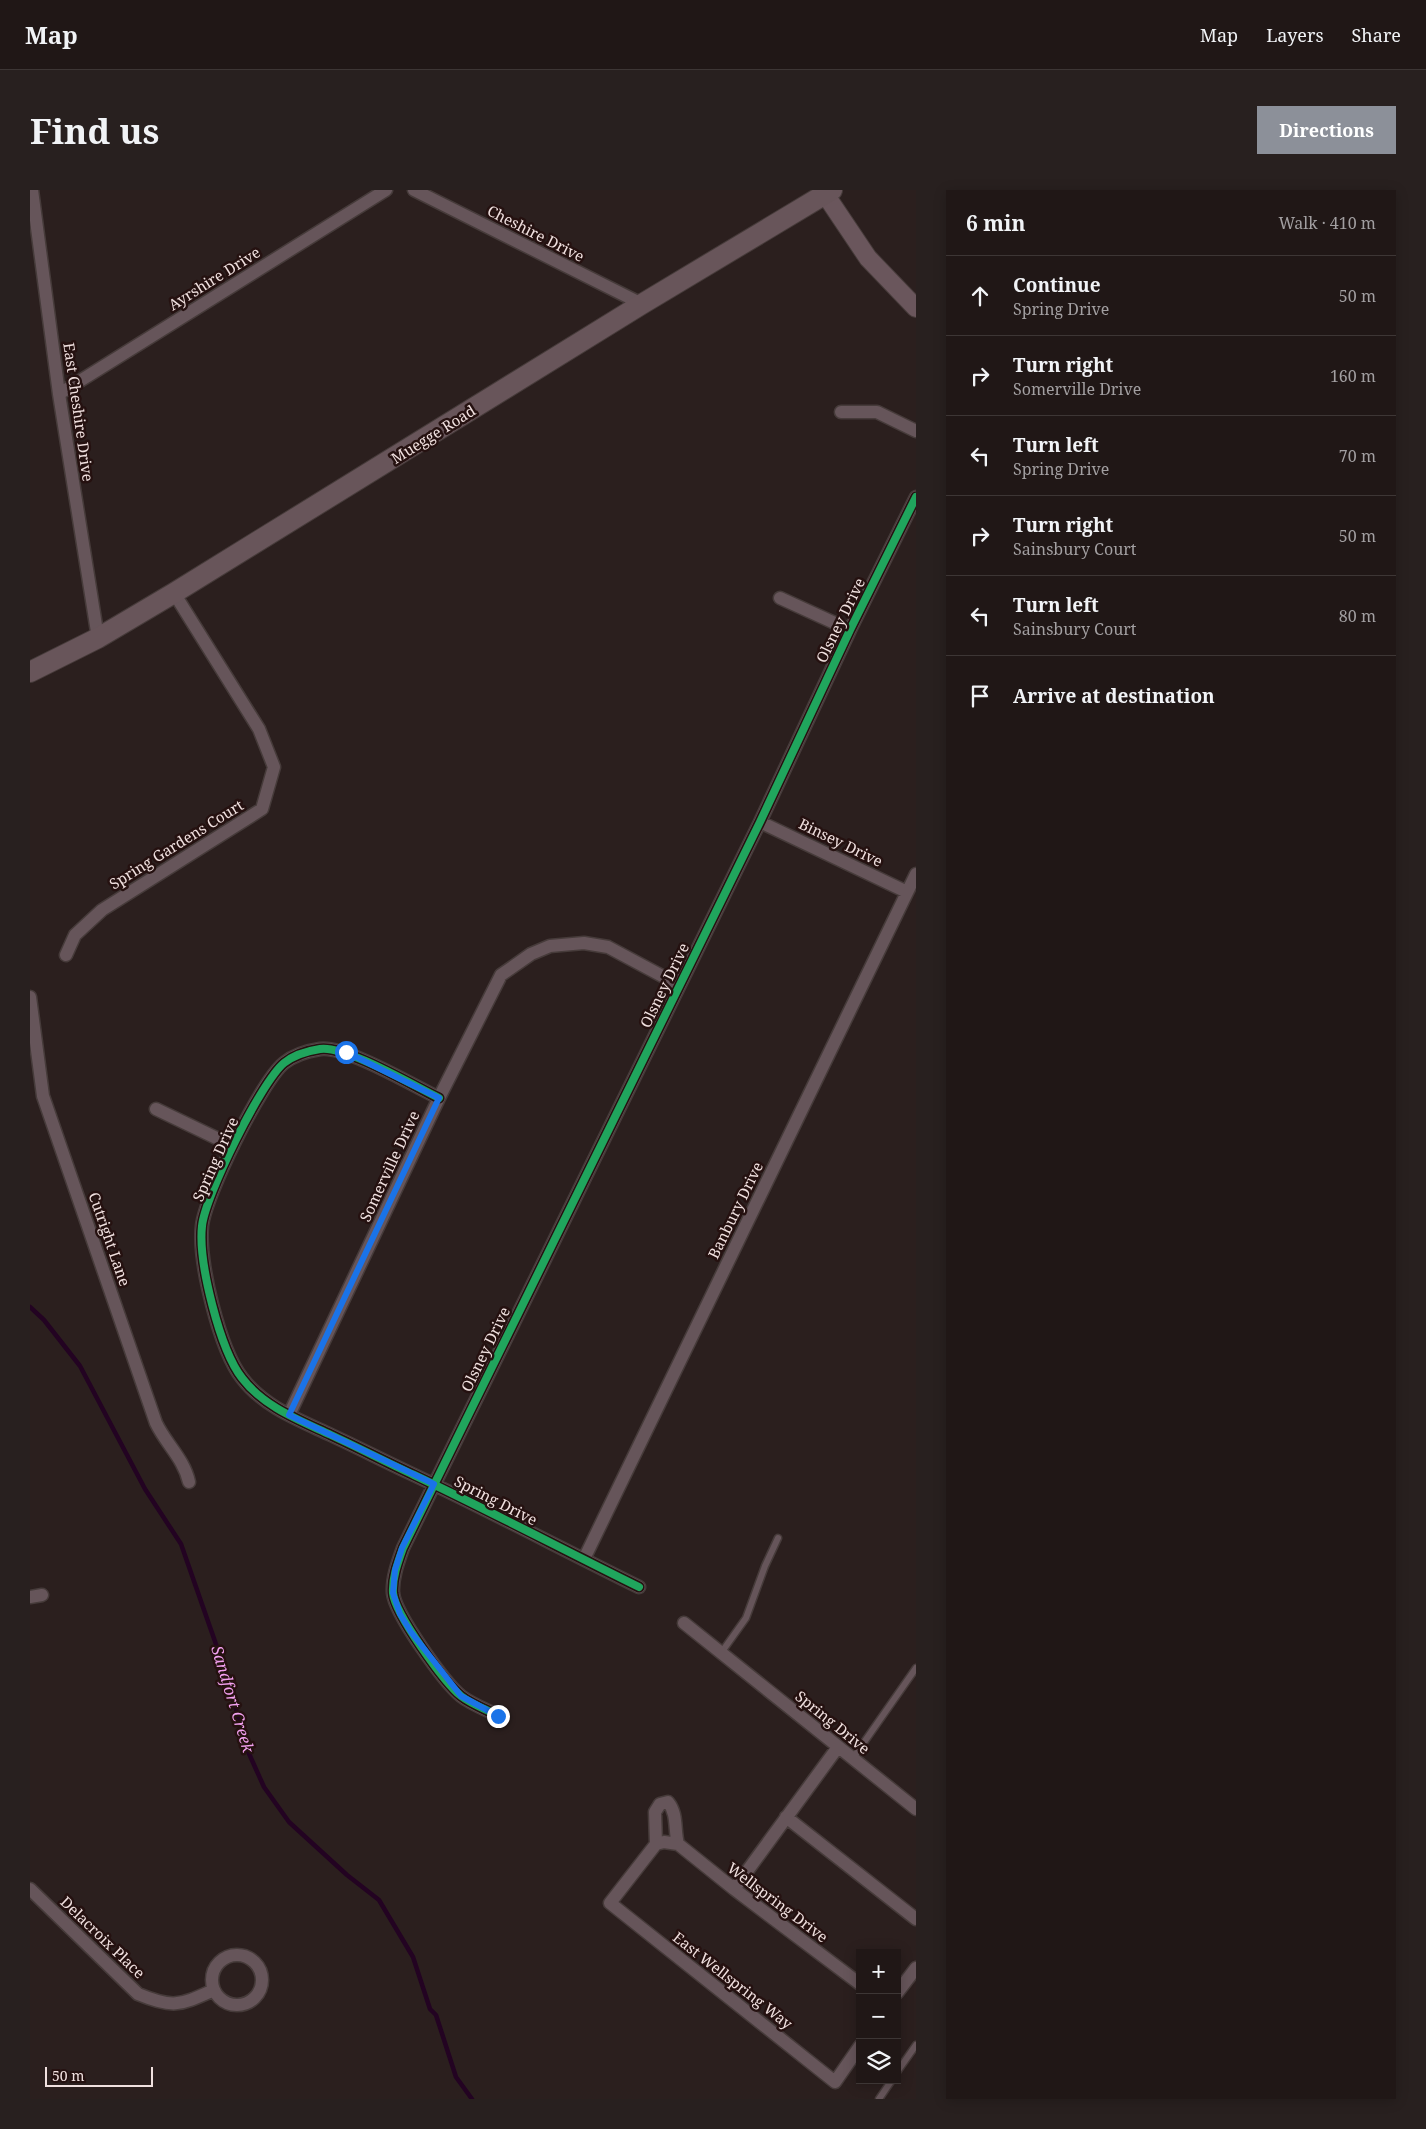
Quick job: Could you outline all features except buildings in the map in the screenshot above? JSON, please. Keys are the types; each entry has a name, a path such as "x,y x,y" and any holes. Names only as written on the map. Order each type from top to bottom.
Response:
{"main road":[{"name":"Muegge Road","path":"30,672 98,638 174,593 827,191"}],"street":[{"name":"East Cheshire Drive","path":"32,190 59,394 98,638"},
{"name":"Ayrshire Drive","path":"59,394 386,190"},
{"name":"Cheshire Drive","path":"414,190 642,304"},
{"path":"827,191 868,258 916,308"},
{"path":"842,412 876,412 916,431"},
{"name":"Olsney Drive","path":"498,1716 461,1696 411,1632 400,1614 393,1593 395,1570 402,1548 760,822 850,630 916,497"},
{"name":"Spring Gardens Court","path":"66,955 75,935 102,910 262,809 274,767 259,729 174,593"},
{"path":"780,598 850,630"},
{"name":"Binsey Drive","path":"760,822 907,892"},
{"name":"Banbury Drive","path":"584,1559 916,874"},
{"name":"Somerville Drive","path":"289,1415 439,1098 501,975 532,954 550,946 570,943 608,947 680,985"},
{"name":"Cutright Lane","path":"30,996 43,1096 156,1423 163,1438 182,1462 189,1482"},
{"name":"Spring Drive","path":"439,1098 346,1052 322,1048 303,1052 284,1063 270,1078 233,1146 213,1191 202,1225 203,1258 211,1303 231,1358 241,1378 262,1399 289,1415 434,1484 639,1587"},
{"path":"156,1109 233,1146"},
{"name":"Spring Drive","path":"684,1623 916,1809"},
{"path":"734,1889 838,1747"},
{"path":"668,1802 674,1809 675,1834 678,1844 664,1842 656,1844 655,1812 660,1804 668,1802"},
{"path":"786,1817 916,1919"},
{"name":"East Wellspring Way","path":"656,1844 610,1903 835,2082 856,2052"},
{"name":"Wellspring Drive","path":"678,1844 734,1889 856,1981"},
{"name":"Delacroix Place","path":"30,1889 138,1994 158,2002 182,2004 214,1990"},
{"path":"243,1955 257,1964 261,1970 262,1987 258,1994 245,2004 229,2004 222,2000 214,1990 212,1977 214,1969 226,1957 243,1955"},
{"path":"901,1988 916,1968"}],"lane":[{"path":"721,1653 746,1618 765,1566 778,1538"},
{"path":"853,1758 916,1668"},
{"path":"901,2066 916,2045"},
{"path":"879,2099 889,2084"}],"waterway":[{"name":"Sandfort Creek","path":"30,1307 44,1320 80,1366 145,1489 181,1544 218,1650 238,1716 242,1738 264,1787 289,1822 347,1875 379,1900 413,1957 430,2009 436,2015 456,2077 472,2099"}],"cycle path":[{"path":"499,1716 461,1696 443,1677 421,1647 402,1616 393,1593 394,1576 399,1559 760,822 850,630 916,497"},
{"path":"439,1098 362,1060 331,1049 320,1049 296,1056 284,1063 274,1074 249,1115 223,1166 205,1211 202,1226 203,1261 207,1283 226,1348 242,1378 261,1397 283,1412 471,1502 639,1587"}],"route":[{"path":"346,1052 439,1098 289,1415 434,1484 402,1548 395,1570 393,1593 400,1614 444,1677 461,1696 498,1716"}]}
